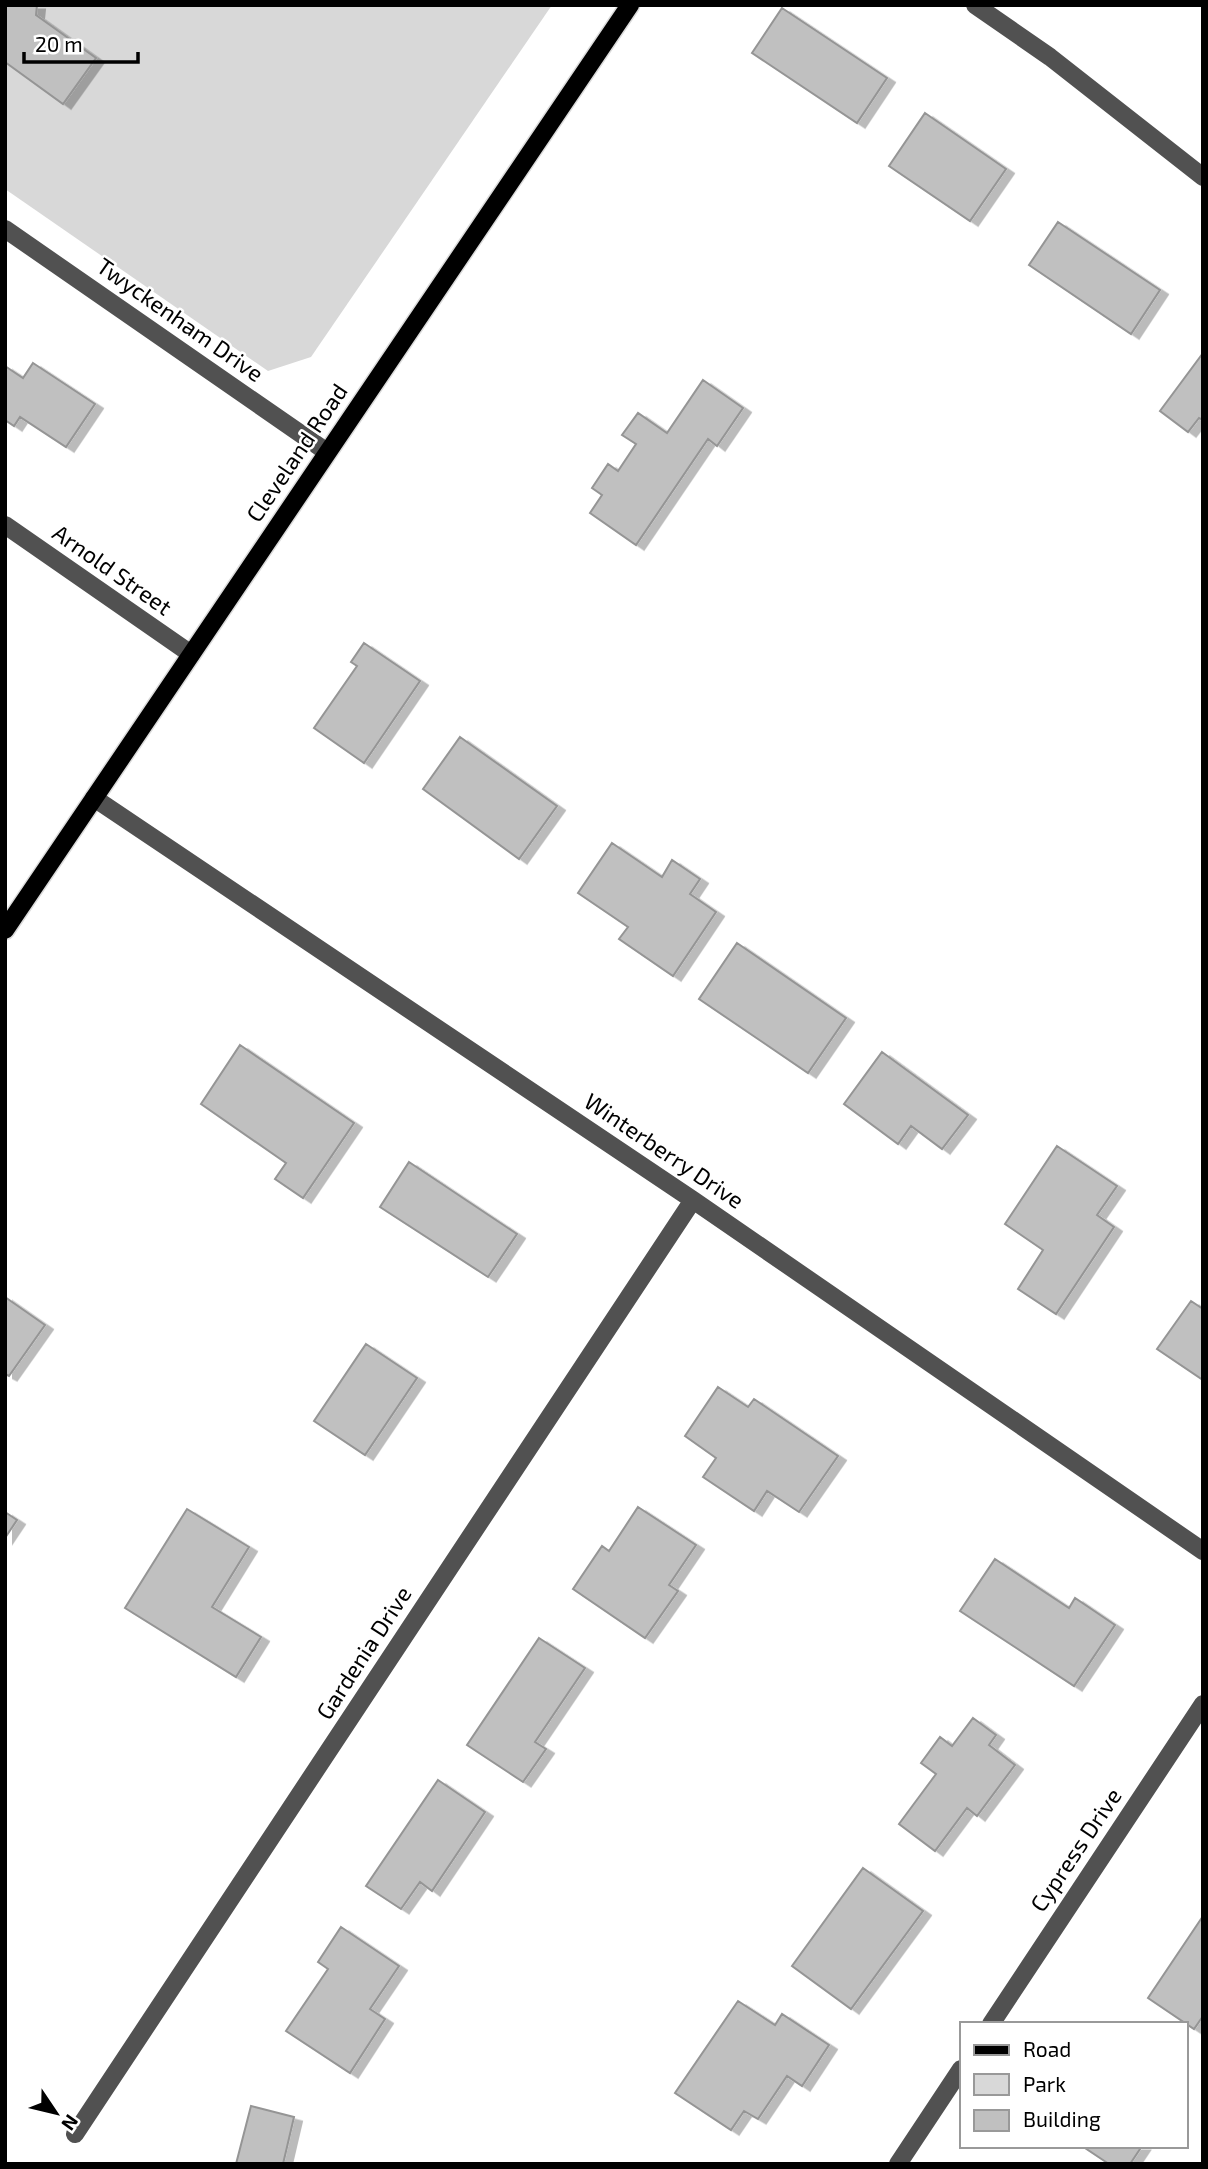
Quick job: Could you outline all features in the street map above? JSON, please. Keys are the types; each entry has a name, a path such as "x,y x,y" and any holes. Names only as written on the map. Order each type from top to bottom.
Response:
{"main road":[{"name":"Cleveland Road","path":"5,930 631,5"}],"street":[{"path":"975,5 1050,57 1203,177"},
{"name":"Twyckenham Drive","path":"5,229 327,452"},
{"name":"Arnold Street","path":"5,526 191,654"},
{"name":"Winterberry Drive","path":"93,798 693,1200 1203,1551"},
{"name":"Gardenia Drive","path":"75,2134 693,1200"},
{"name":"Cypress Drive","path":"992,2022 1203,1704"},
{"path":"898,2164 960,2071"}],"green space":[{"path":"5,5 552,5 311,357 268,371 5,189"}],"building":[{"path":"5,5 37,5 36,15 96,58 63,104 5,62"},
{"path":"782,8 887,78 857,123 752,53"},
{"path":"925,113 1006,169 970,221 889,166"},
{"path":"1058,222 1160,290 1131,334 1029,265"},
{"path":"1203,353 1203,420 1199,418 1188,432 1160,411"},
{"path":"33,363 95,404 66,447 20,417 14,426 5,420 5,366 23,378"},
{"path":"703,380 743,408 717,446 708,439 636,545 590,513 602,495 592,488 608,464 618,471 636,444 622,435 638,413 667,433"},
{"path":"364,643 420,681 364,763 314,728 357,666 351,662"},
{"path":"460,737 557,806 519,859 423,789"},
{"path":"612,843 662,877 672,860 700,879 690,894 716,912 673,976 619,939 628,927 578,893"},
{"path":"737,943 846,1018 808,1073 699,999"},
{"path":"240,1045 354,1123 303,1198 275,1179 286,1163 201,1104"},
{"path":"882,1052 968,1115 942,1149 911,1126 898,1144 844,1104"},
{"path":"1057,1146 1117,1186 1097,1215 1114,1227 1056,1314 1018,1289 1043,1250 1005,1224"},
{"path":"409,1162 517,1234 488,1277 380,1207"},
{"path":"5,1297 45,1325 9,1376 5,1374"},
{"path":"1191,1301 1203,1309 1203,1380 1157,1349"},
{"path":"366,1344 417,1378 365,1455 314,1421"},
{"path":"718,1387 748,1407 754,1399 838,1456 799,1512 767,1491 754,1511 703,1477 716,1458 685,1436"},
{"path":"638,1507 696,1545 669,1585 678,1591 645,1638 573,1589 602,1546 609,1551"},
{"path":"187,1509 249,1547 212,1607 261,1637 236,1677 125,1608"},
{"path":"5,1512 17,1520 5,1538"},
{"path":"995,1559 1069,1608 1075,1598 1115,1625 1074,1686 960,1611"},
{"path":"539,1638 585,1668 535,1742 546,1749 523,1782 467,1745"},
{"path":"973,1718 996,1735 989,1745 1015,1765 977,1816 967,1808 935,1851 899,1824 936,1774 921,1763 940,1737 952,1746"},
{"path":"438,1780 485,1812 432,1891 420,1882 401,1909 366,1886"},
{"path":"863,1868 923,1911 851,2009 792,1966"},
{"path":"1203,1916 1203,2016 1194,2029 1148,1998"},
{"path":"341,1927 399,1966 370,2009 385,2019 350,2073 286,2031 328,1969 318,1962"},
{"path":"738,2001 775,2025 782,2014 829,2045 802,2086 787,2076 758,2119 744,2111 731,2130 675,2093"},
{"path":"251,2106 294,2117 283,2164 236,2164"},
{"path":"1085,2148 1141,2148 1130,2164 1109,2164"}]}
